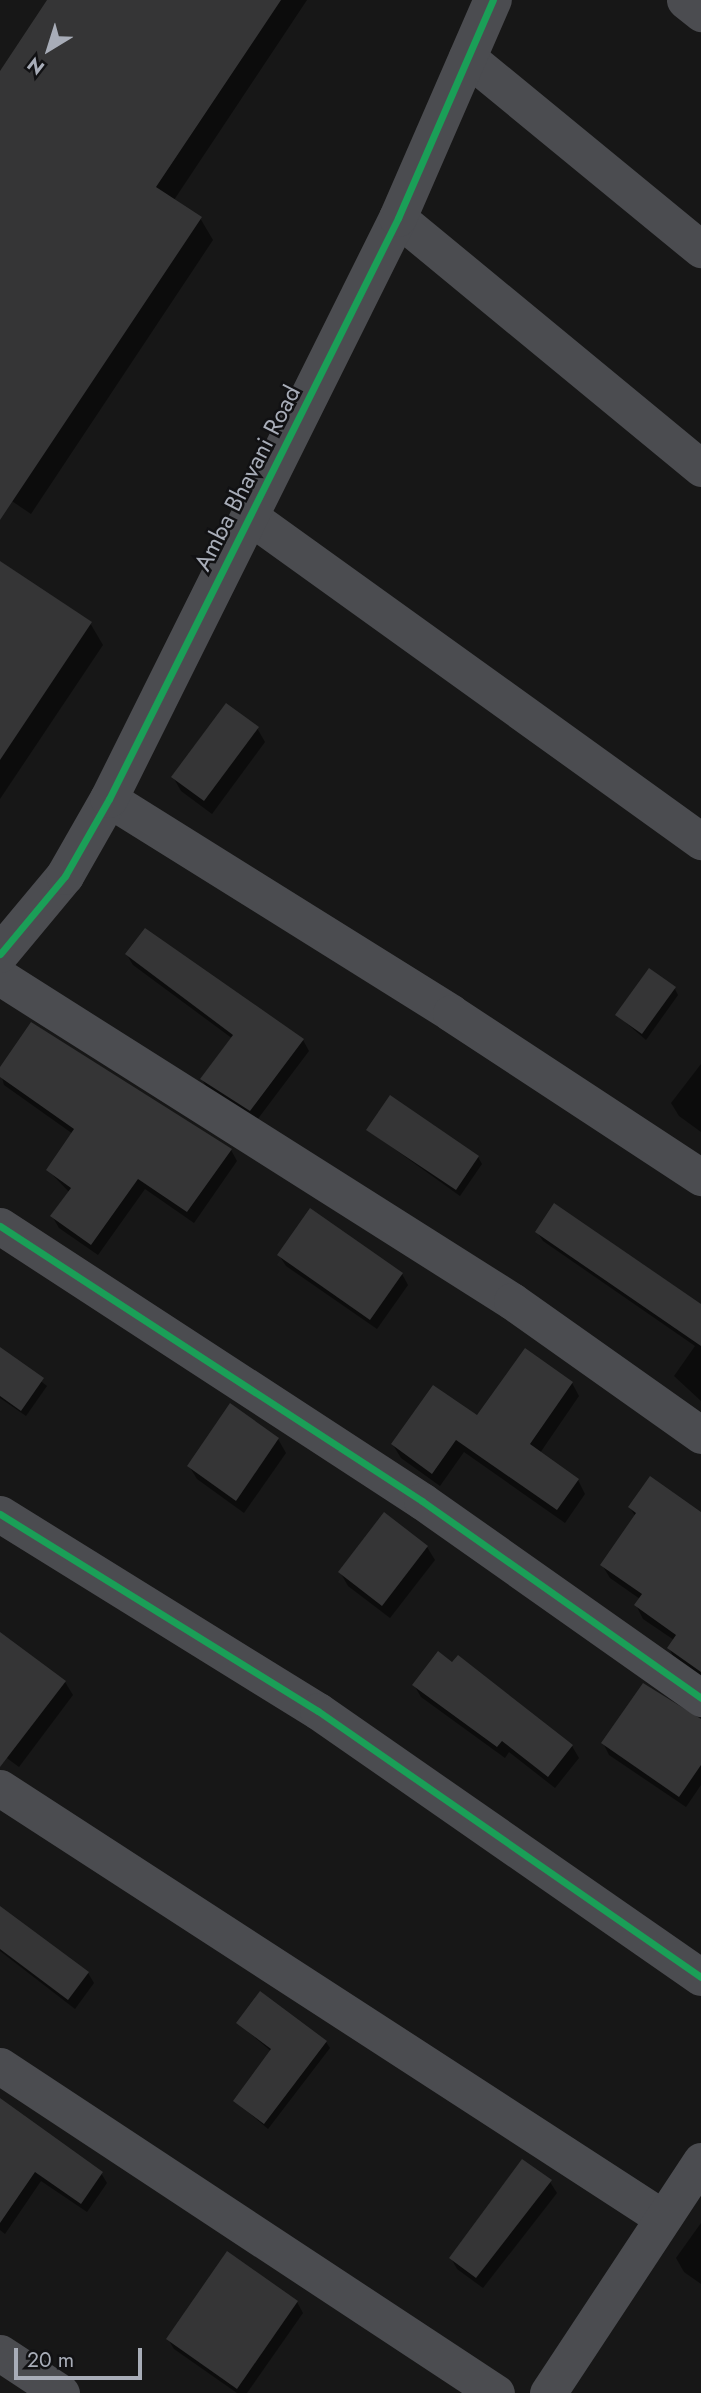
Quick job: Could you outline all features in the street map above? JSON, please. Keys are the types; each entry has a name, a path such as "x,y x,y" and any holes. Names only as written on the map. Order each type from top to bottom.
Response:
{"street":[{"name":"Amba Bhavani Road","path":"0,954 65,876 109,799 398,218 493,0"},
{"path":"685,0 701,13"},
{"path":"467,57 701,248"},
{"path":"398,218 701,468"},
{"path":"249,516 701,841"},
{"path":"109,799 451,1013 701,1177"},
{"path":"0,977 512,1301 701,1435"},
{"path":"0,1226 422,1501 701,1698"},
{"path":"0,1514 318,1711 701,1977"},
{"path":"0,1788 663,2218"},
{"path":"0,2066 496,2393"},
{"path":"548,2393 701,2161"},
{"path":"0,2353 61,2393"}],"building":[{"path":"47,0 281,0 156,187 202,217 0,520 0,71"},
{"path":"0,561 92,622 0,760"},
{"path":"226,703 259,727 204,801 171,777"},
{"path":"145,928 304,1039 250,1111 200,1079 233,1035 125,954"},
{"path":"649,968 676,987 642,1034 615,1015"},
{"path":"31,1022 232,1149 187,1212 138,1179 91,1245 50,1216 71,1188 46,1170 74,1129 0,1077 0,1067"},
{"path":"390,1095 479,1156 456,1190 366,1130"},
{"path":"554,1203 701,1304 701,1346 535,1232"},
{"path":"310,1208 403,1273 370,1320 277,1255"},
{"path":"0,1347 44,1378 21,1411 0,1396"},
{"path":"525,1348 573,1382 530,1444 579,1479 557,1510 456,1440 432,1474 391,1444 433,1385 477,1415"},
{"path":"230,1403 279,1438 236,1501 187,1466"},
{"path":"650,1476 701,1512 701,1672 667,1648 676,1635 634,1605 642,1594 600,1565 636,1513 628,1507"},
{"path":"384,1512 428,1546 382,1606 338,1572"},
{"path":"0,1632 66,1681 0,1767"},
{"path":"438,1651 452,1662 458,1655 573,1745 548,1777 502,1741 497,1747 412,1685"},
{"path":"643,1683 701,1719 701,1765 679,1797 601,1743"},
{"path":"0,1906 89,1972 68,2000 0,1949"},
{"path":"260,1991 327,2041 264,2124 233,2101 271,2049 236,2023"},
{"path":"0,2098 103,2172 81,2204 35,2172 0,2223"},
{"path":"522,2159 552,2180 476,2278 449,2258"},
{"path":"227,2251 298,2301 237,2389 166,2339"}],"cycle path":[{"path":"0,954 65,876 109,799 398,218 493,0"},
{"path":"0,1226 422,1501 701,1698"},
{"path":"0,1514 318,1711 701,1977"}]}
